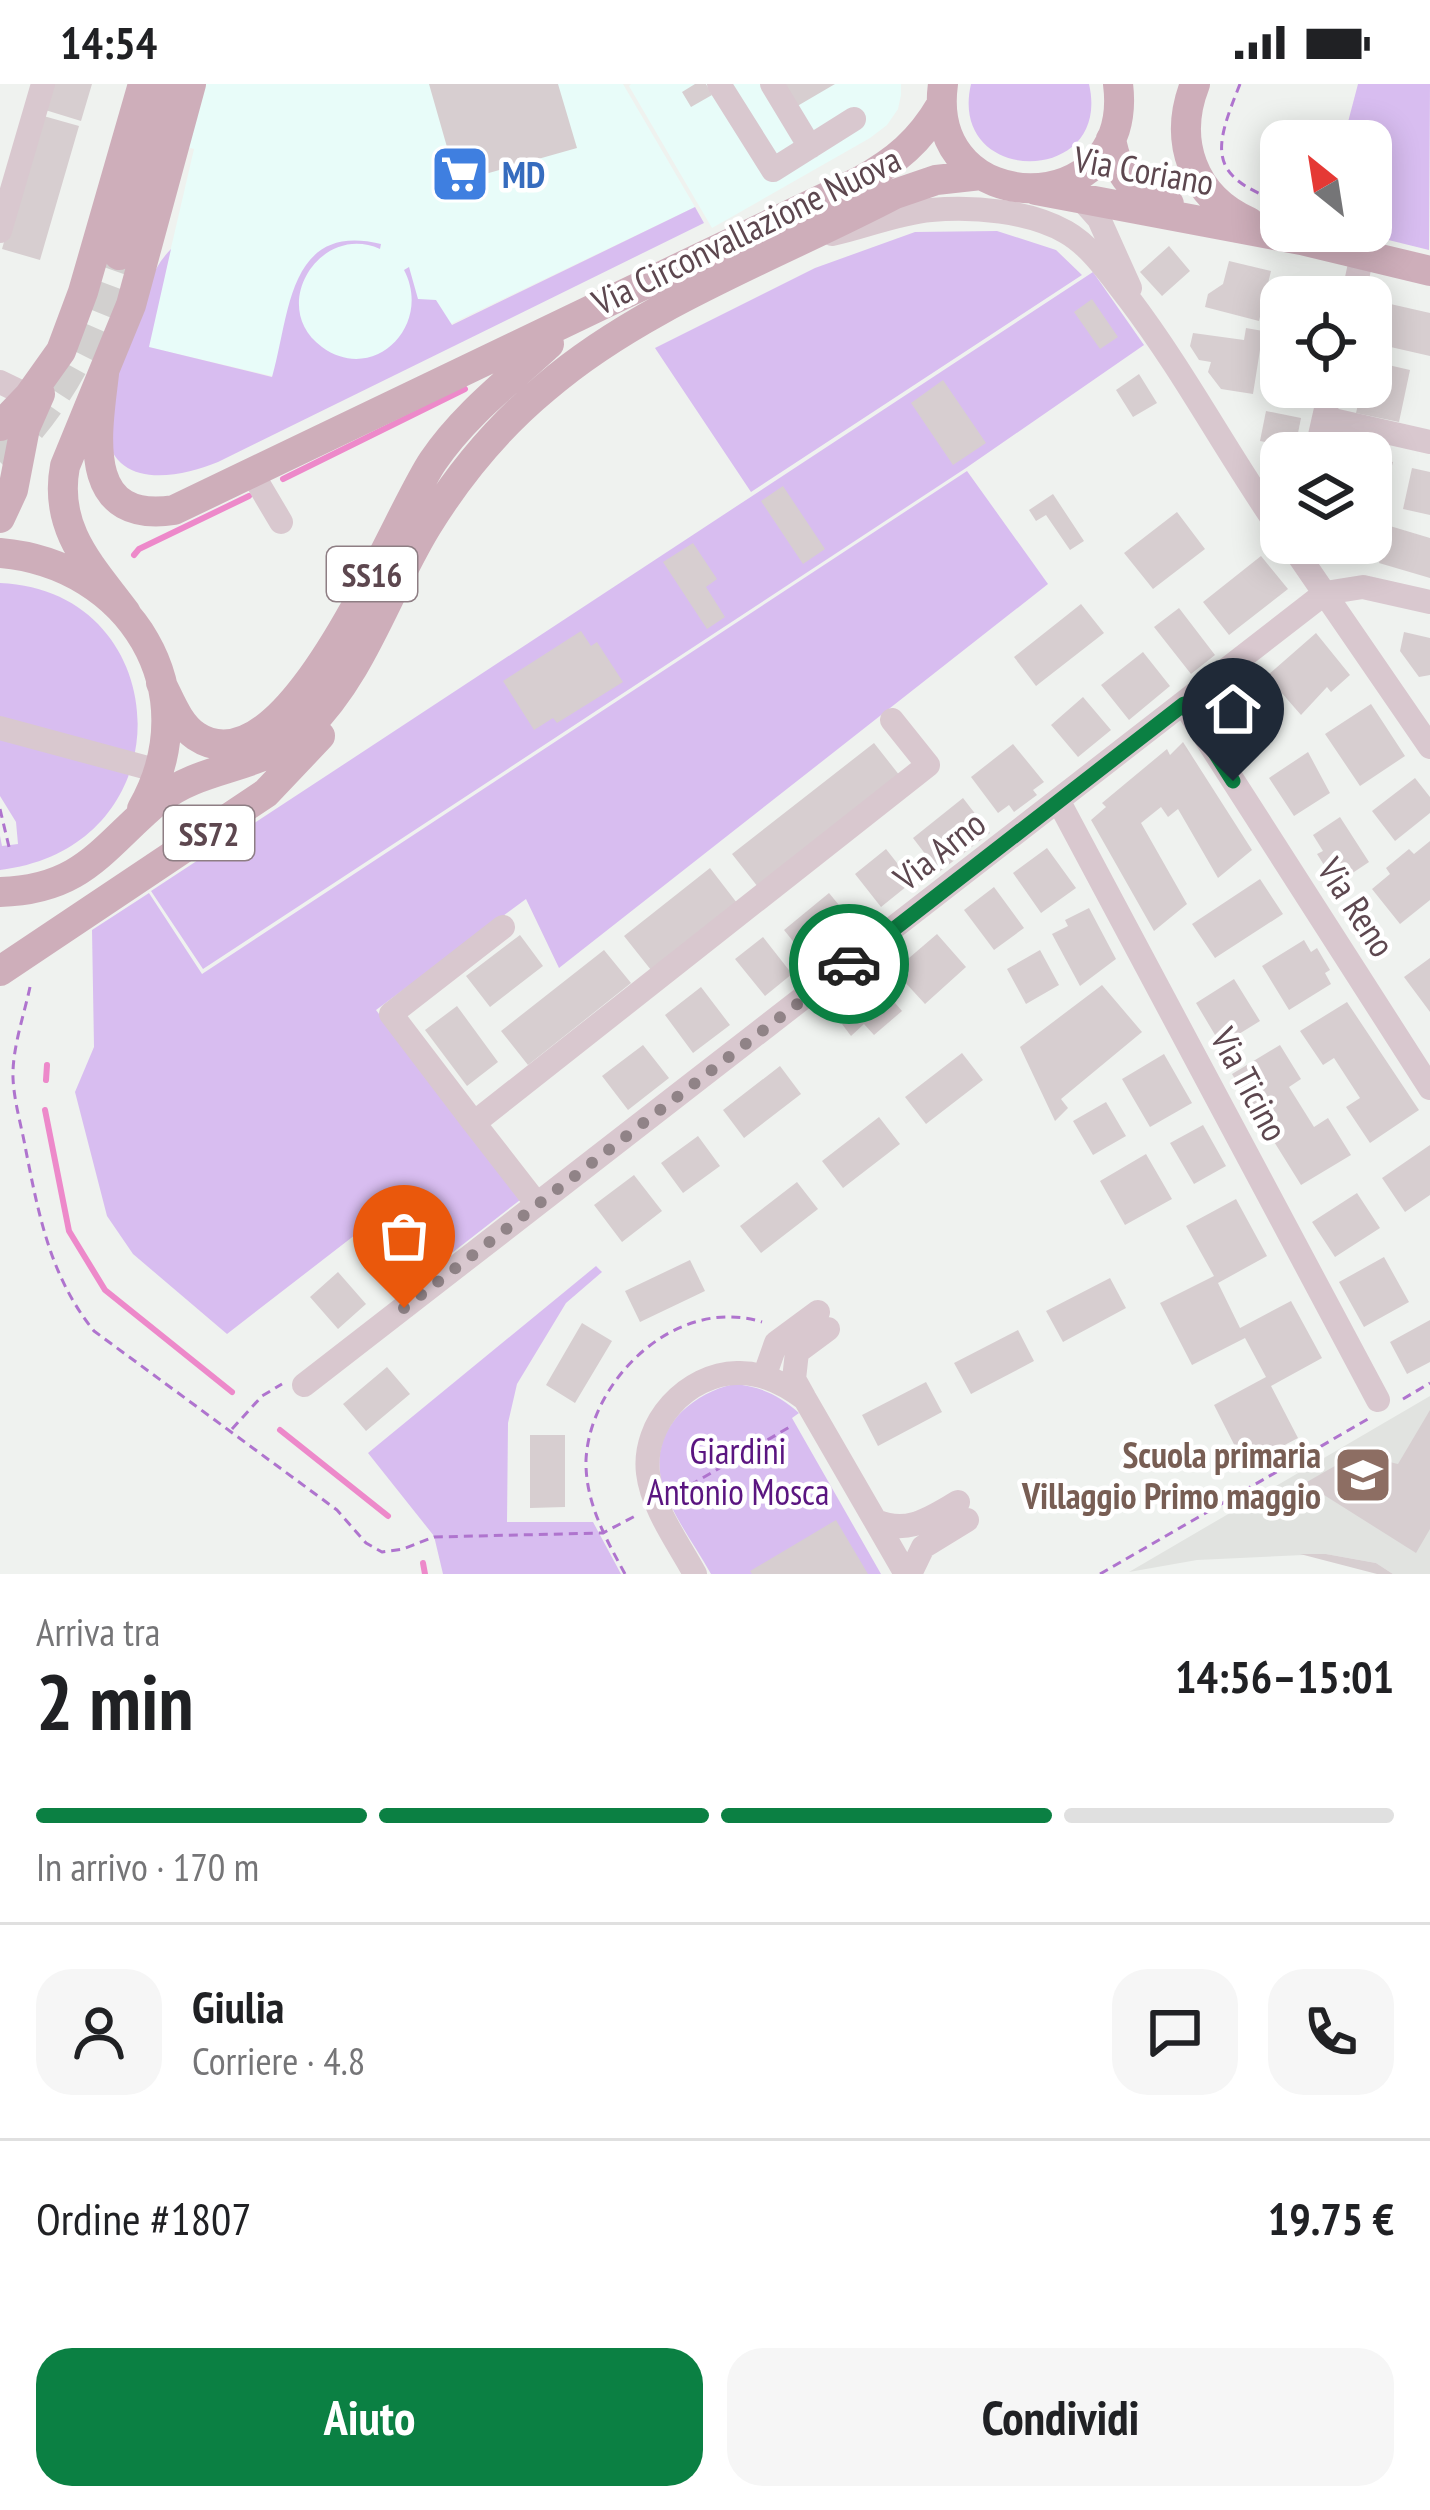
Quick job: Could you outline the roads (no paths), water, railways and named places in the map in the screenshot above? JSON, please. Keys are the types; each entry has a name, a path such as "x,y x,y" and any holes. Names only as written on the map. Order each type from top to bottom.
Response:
{"main road":[{"path":"0,518 13,490 25,428 83,292 143,84"},
{"path":"119,255 169,84"},
{"path":"126,613 76,543 61,509 65,466 130,305 191,84"},
{"name":"Via Coriano","path":"1195,84 1187,103 1185,145 1199,182 1217,203 1260,226"},
{"path":"1036,190 1072,180 1101,155 1127,92"},
{"name":"Via Circonvallazione Nuova","path":"104,374 95,455 105,485 127,504 159,513 175,511 893,163 924,133 942,94"},
{"name":"Via Circonvallazione Nuova","path":"942,94 949,137 968,164 981,175 1017,189 1036,190"},
{"name":"Via Coriano","path":"1111,140 1116,166 1126,182 1148,197 1238,227"},
{"name":"Via Circonvallazione Nuova","path":"0,892 54,883 102,856 180,785 247,765 290,744 328,706 366,646 427,527 476,456 527,403 590,350 895,194 936,180 981,175"},
{"name":"Via Coriano","path":"1036,190 1260,232"},
{"name":"Via Coriano","path":"1350,252 1430,271"},
{"name":"Via Circonvallazione Nuova","path":"0,553 68,569 97,586 126,613 151,652 186,728 210,743 230,745 250,739 276,722 307,685 432,461 492,394 576,320"},
{"path":"0,426 61,351"},
{"name":"SS72","path":"0,971 266,794 326,729 343,703 366,646"},
{"name":"Via Circonvallazione Nuova","path":"125,833 144,806 159,771 166,718 161,682"},
{"path":"0,918 54,883"}],"street":[{"path":"0,231 43,84"},
{"path":"718,84 773,170 854,119"},
{"path":"772,84 810,146"},
{"path":"1083,201 1107,234 1149,326"},
{"path":"812,238 928,210 1005,213 1042,221 1070,234 1149,326 1260,495"},
{"path":"1358,276 1363,255"},
{"path":"0,382 29,396"},
{"path":"1321,432 1326,408"},
{"path":"1324,418 1430,442"},
{"path":"252,473 280,522"},
{"path":"1305,564 1430,747"},
{"path":"1313,564 1325,593"},
{"path":"1325,593 1363,587 1430,602"},
{"name":"Via Arno","path":"304,1385 1325,593"},
{"name":"Via Reno","path":"1184,704 1430,1088"},
{"name":"Via Arno","path":"474,1123 928,765 892,721"},
{"path":"0,728 159,771"},
{"name":"Via Ticino","path":"1059,802 1387,1404"},
{"path":"503,927 391,1014 537,1204"},
{"path":"764,1377 776,1343 823,1321 797,1352 794,1379 803,1409 908,1574 923,1547 963,1511 911,1526 892,1528 876,1521"},
{"path":"695,1574 657,1504 648,1475 648,1458 664,1410 690,1388 718,1375 740,1372 764,1377 803,1409"}],"waterway":[{"path":"283,479 465,389"},
{"path":"134,555 249,496"},
{"path":"46,1080 47,1065"},
{"path":"45,1110 69,1231 105,1290 232,1392"},
{"path":"280,1430 388,1516"},
{"path":"423,1563 425,1574"}],"tunnel":[{"path":"0,462 42,414 73,366 119,255"}],"place":[{"name":"MD","path":"460,174"},
{"name":"Scuola primaria Villaggio Primo maggio","path":"1363,1475"}],"park label":[{"name":"Giardini Antonio Mosca","path":"738,1470"}]}
